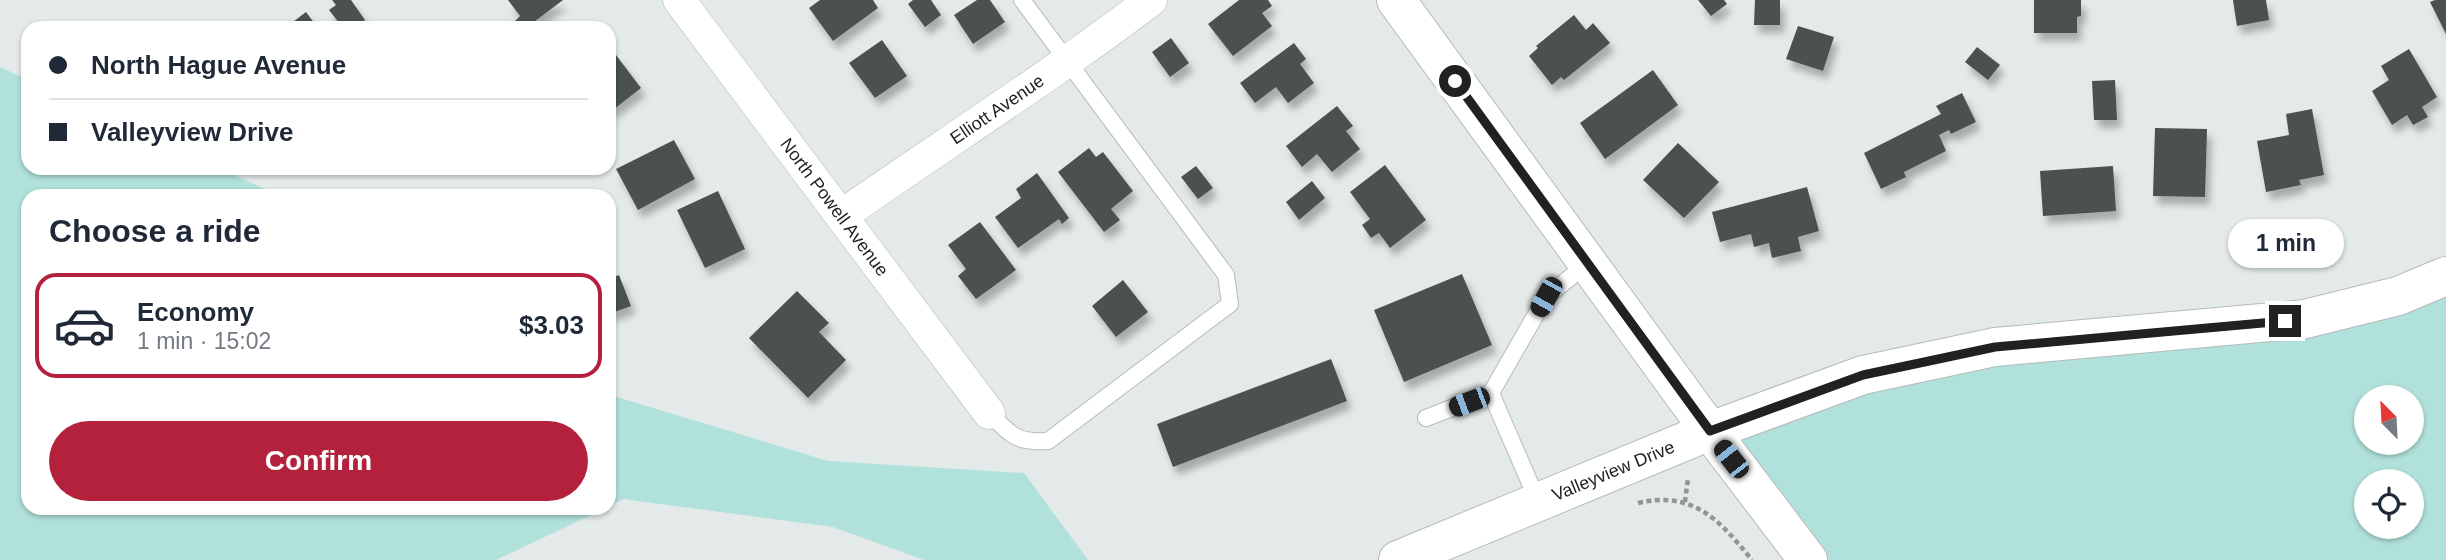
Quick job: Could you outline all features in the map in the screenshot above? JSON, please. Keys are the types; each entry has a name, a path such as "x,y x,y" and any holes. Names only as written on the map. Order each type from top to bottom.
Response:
{"street":[{"name":"North Powell Avenue","path":"679,0 989,414"},
{"name":"Elliott Avenue","path":"841,216 1151,0"},
{"path":"1396,0 1710,431 1808,560"},
{"name":"Valleyview Drive","path":"1398,560 1710,431 1863,375 1995,347 2305,319 2398,296 2446,276"}],"lane":[{"path":"989,414 1009,433 1027,442 1048,441 1230,304 1226,275 1021,0"},
{"path":"1426,418 1490,393 1546,297 1588,263"},
{"path":"1490,393 1538,502"}],"path":[{"path":"1685,502 1688,477"},
{"path":"1629,505 1651,501 1685,502 1707,513 1725,527 1752,560"}],"shaded area":[{"path":"0,67 21,77 21,175 234,175 265,189 21,189 21,515 591,515 496,560 0,560"},
{"path":"2446,276 2446,560 1808,560 1710,431 1863,375 2243,326"},
{"path":"616,396 828,461 1024,473 1088,560 924,560 833,527 623,499 616,502"}],"building":[{"path":"332,0 351,0 365,20 338,21 329,10 336,5"},
{"path":"508,0 563,0 535,21 515,21 520,16"},
{"path":"820,0 873,0 878,8 833,41 809,8"},
{"path":"913,0 931,0 941,15 925,27 908,4"},
{"path":"977,0 990,0 1005,22 973,44 954,15"},
{"path":"1239,0 1268,0 1272,6 1262,13 1272,26 1233,56 1208,24"},
{"path":"1698,0 1724,0 1727,4 1711,16"},
{"path":"1755,0 1780,0 1780,25 1754,25"},
{"path":"2034,0 2081,0 2077,33 2034,33"},
{"path":"2233,0 2266,0 2269,20 2237,26"},
{"path":"2446,0 2446,34 2430,2"},
{"path":"306,12 313,21 294,21"},
{"path":"1574,15 1586,30 1593,23 1610,43 1564,80 1561,77 1552,85 1529,56 1538,48 1536,46"},
{"path":"1798,26 1834,37 1823,71 1786,59"},
{"path":"1171,38 1189,63 1170,77 1152,52"},
{"path":"882,40 907,76 875,98 849,63"},
{"path":"1294,43 1306,59 1300,64 1314,83 1288,103 1276,87 1255,103 1240,83"},
{"path":"1977,47 2000,65 1988,80 1965,62"},
{"path":"2409,49 2437,97 2422,107 2428,117 2413,125 2407,115 2392,125 2372,91 2389,80 2381,66"},
{"path":"616,55 641,88 616,108"},
{"path":"1653,70 1678,105 1605,159 1580,123"},
{"path":"2115,80 2117,120 2094,120 2092,81"},
{"path":"1962,93 1976,122 1951,134 1949,130 1939,135 1946,151 1904,172 1906,177 1881,189 1864,153 1941,114 1936,106"},
{"path":"1337,106 1353,126 1346,131 1360,149 1332,172 1317,154 1302,167 1286,146"},
{"path":"2312,109 2324,175 2299,180 2301,185 2266,192 2257,141 2289,135 2286,114"},
{"path":"2155,128 2207,129 2205,197 2153,196"},
{"path":"674,140 695,179 638,210 616,169"},
{"path":"1678,143 1719,182 1684,218 1643,180"},
{"path":"1089,148 1096,157 1103,152 1133,191 1111,209 1120,220 1104,232 1058,172"},
{"path":"1385,165 1426,220 1390,248 1379,233 1371,238 1362,225 1370,219 1350,192"},
{"path":"1196,166 1213,188 1198,199 1181,177"},
{"path":"2113,166 2116,211 2043,216 2040,171"},
{"path":"1037,173 1069,218 1062,224 1059,219 1018,248 995,217 1021,198 1016,189"},
{"path":"1312,181 1325,198 1299,220 1286,202"},
{"path":"1807,187 1819,231 1798,237 1801,251 1772,258 1769,243 1754,247 1751,234 1720,242 1712,212"},
{"path":"718,191 745,249 705,268 677,210"},
{"path":"980,222 1016,270 976,299 958,276 966,269 948,245"},
{"path":"1462,274 1492,345 1404,382 1374,310"},
{"path":"619,275 631,306 616,311 616,276"},
{"path":"1123,280 1148,312 1116,337 1092,306"},
{"path":"797,291 829,323 819,332 846,360 808,398 749,338"},
{"path":"1331,359 1347,401 1173,467 1157,424"}],"route":[{"path":"1455,81 1710,431 1863,375 1995,347 2285,321"}]}
